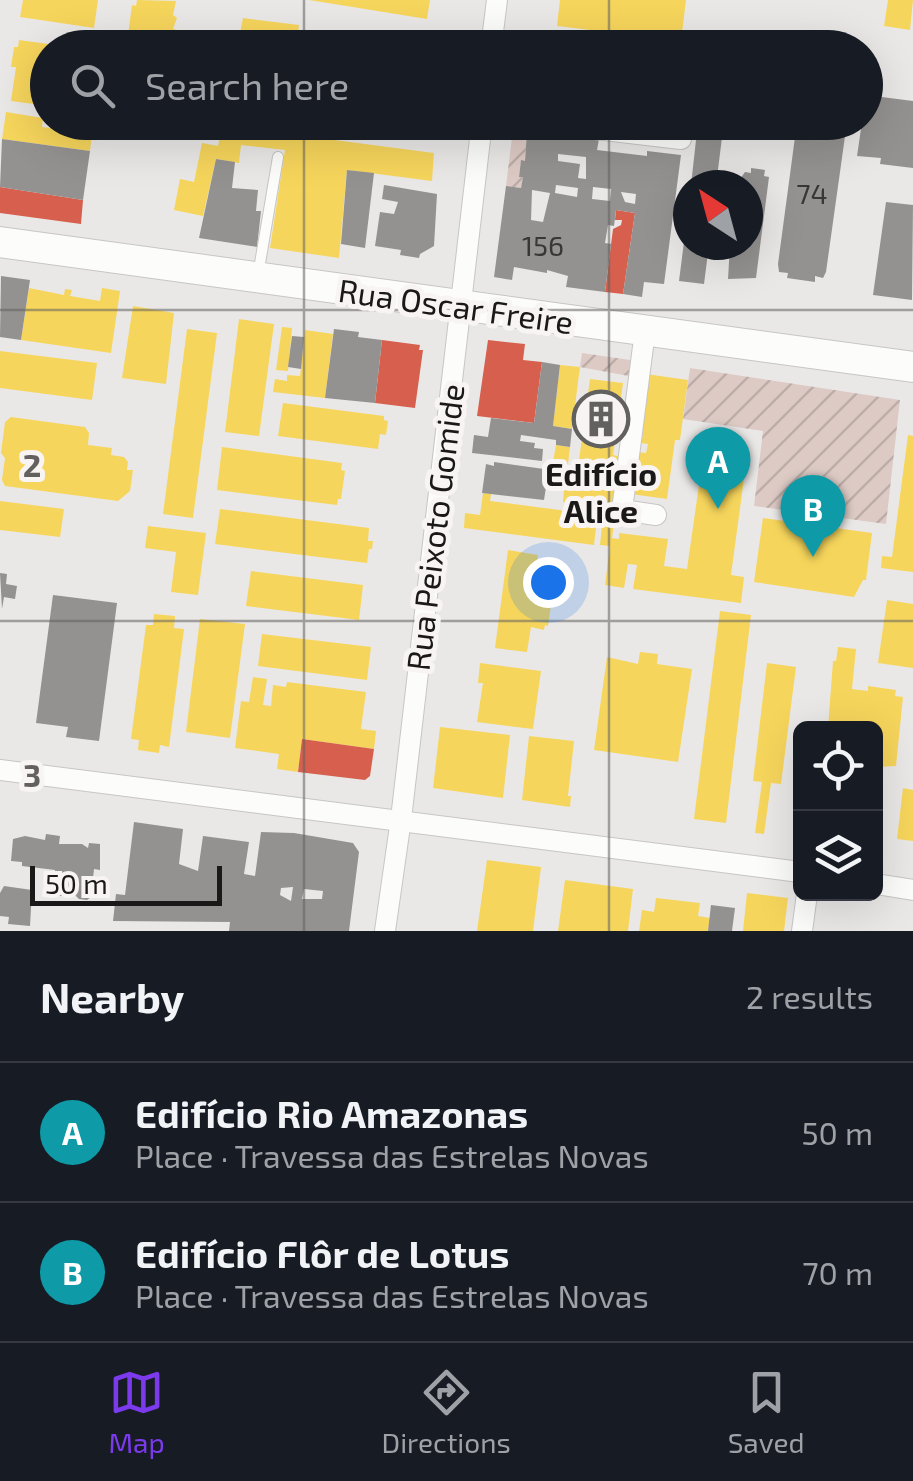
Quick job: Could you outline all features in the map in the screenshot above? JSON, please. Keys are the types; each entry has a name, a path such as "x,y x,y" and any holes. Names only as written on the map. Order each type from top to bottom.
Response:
{"street":[{"path":"493,30 497,0"},
{"name":"Rua Peixoto Gomide","path":"385,931 480,140"},
{"name":"Rua Oscar Freire","path":"0,242 913,367"},
{"path":"645,331 622,510 656,515"},
{"path":"0,770 793,871"},
{"path":"883,885 913,890"},
{"path":"802,931 806,901"}],"lane":[{"path":"258,278 278,157"}],"shaded area":[{"path":"512,140 526,140 519,176 523,177 521,188 506,186"},
{"path":"582,353 637,361 634,377 580,367"},
{"path":"690,368 900,400 886,524 754,506 763,431 683,419"}],"building: Homes":[{"path":"23,0 98,0 94,28 20,17"},
{"path":"137,0 176,1 173,29 178,30 129,30 132,5 136,6"},
{"path":"309,0 430,0 427,19"},
{"path":"560,0 686,0 682,30 557,26"},
{"path":"888,0 913,0 910,30 884,26"},
{"path":"243,18 299,25 298,30 241,30"},
{"path":"19,40 30,41 30,104 11,101 16,67 11,67 14,47 18,47"},
{"path":"6,112 30,116 30,140 91,140 90,151 2,139"},
{"path":"219,140 334,140 434,153 432,181 347,170 339,258 270,248 285,150 241,145 239,163 216,159 203,216 174,210 180,179 194,182 202,143 218,146"},
{"path":"29,288 64,295 65,289 72,290 70,296 100,301 102,288 120,291 111,353 21,340"},
{"path":"133,306 174,313 166,384 122,378"},
{"path":"239,319 274,324 259,436 225,432"},
{"path":"282,327 292,328 288,371 276,370"},
{"path":"187,329 217,333 193,518 163,514"},
{"path":"305,330 333,334 325,398 273,392 275,379 287,381 287,375 300,376"},
{"path":"0,351 97,363 92,400 0,388"},
{"path":"560,365 580,367 572,429 553,426"},
{"path":"646,374 688,380 667,499 631,494 637,452 646,453 648,444 641,443 643,435 638,434"},
{"path":"590,379 623,383 613,455 623,457 612,538 619,539 619,533 668,539 664,566 687,569 705,443 748,449 731,575 744,577 741,603 633,589 637,565 628,564 624,588 605,585 610,546 600,545 604,507 563,502 564,489 575,490"},
{"path":"283,403 384,416 388,421 386,435 380,434 378,449 278,436"},
{"path":"11,417 85,427 88,445 112,448 111,455 124,457 128,462 127,470 133,470 130,491 118,501 5,486 5,458 1,453 5,422"},
{"path":"908,435 913,436 913,572 881,568 882,556 892,557"},
{"path":"556,445 570,447 568,464 553,462"},
{"path":"222,447 342,463 341,470 345,471 341,499 337,505 217,490"},
{"path":"483,493 491,494 490,501 598,511 594,545 464,528 465,513 480,515"},
{"path":"0,501 64,509 60,537 0,530"},
{"path":"220,509 369,528 372,549 367,563 215,544"},
{"path":"763,518 872,533 866,580 854,597 754,582"},
{"path":"148,526 206,533 198,595 171,592 176,552 145,548"},
{"path":"508,550 538,555 535,578 551,580 554,585 548,626 544,630 531,627 527,652 495,648"},
{"path":"251,571 363,585 359,620 246,606"},
{"path":"887,600 913,604 913,668 878,663"},
{"path":"720,611 751,615 726,823 694,819"},
{"path":"154,614 175,616 174,628 184,629 169,747 160,745 159,753 138,750 139,740 131,739 146,625 153,625"},
{"path":"200,619 245,624 230,738 186,732"},
{"path":"262,634 371,647 367,680 258,666"},
{"path":"838,647 856,649 852,689 868,691 868,686 896,690 895,696 903,697 896,766 883,767 883,721 829,721"},
{"path":"640,652 658,654 657,664 692,669 678,762 594,750 607,657 638,664"},
{"path":"480,663 541,671 533,729 477,722 483,683 478,683"},
{"path":"767,663 796,667 781,784 771,783 764,834 755,833 762,782 753,781"},
{"path":"253,677 267,679 263,705 271,706 273,685 286,687 287,682 366,692 361,729 376,731 374,749 302,739 298,772 277,769 279,754 235,748 241,701 249,702"},
{"path":"440,727 510,735 503,798 433,788"},
{"path":"529,736 574,741 570,807 522,800"},
{"path":"903,788 913,790 913,841 897,839"},
{"path":"487,860 541,867 533,931 477,931"},
{"path":"565,880 633,889 628,931 558,931"},
{"path":"747,893 788,898 784,931 743,931"},
{"path":"656,898 700,903 698,916 710,918 708,931 639,931 642,910 654,912"}],"building: Shops":[{"path":"0,187 83,200 81,224 0,213"},
{"path":"616,210 635,213 623,294 605,292 613,229 622,220 615,220"},
{"path":"382,340 420,345 419,350 423,350 415,408 375,403"},
{"path":"488,340 525,344 523,360 542,362 534,423 477,416"},
{"path":"302,739 374,749 370,776 365,780 298,772"}],"building: Other":[{"path":"883,97 913,101 913,168 880,164 881,158 857,156 859,140 883,140"},
{"path":"2,139 90,151 83,200 0,187"},
{"path":"526,140 599,140 597,150 647,156 647,151 681,155 679,170 673,170 673,216 664,284 644,282 642,297 623,294 635,213 616,210 614,226 608,225 605,243 611,244 605,292 566,287 568,276 547,270 514,267 512,280 494,277 506,186 521,188 523,177 519,177","holes":["558,154 586,157 586,179 578,178 580,164 558,161","556,185 578,188 577,197 555,193","593,187 611,189 610,201 592,199","532,190 550,193 543,222 531,220","621,192 636,194 635,204 625,202"]},
{"path":"696,140 722,140 718,170 693,170"},
{"path":"795,140 844,140 823,278 815,276 815,282 787,278 788,273 779,272"},
{"path":"216,159 235,162 232,188 258,190 256,211 261,211 257,247 199,238"},
{"path":"751,168 765,170 764,176 769,177 763,224 763,170"},
{"path":"347,170 374,173 365,248 341,244"},
{"path":"384,185 437,194 434,246 419,258 375,246 380,212 394,214 398,202 382,199"},
{"path":"886,202 913,205 912,300 873,295"},
{"path":"682,260 707,260 704,284 679,281"},
{"path":"729,260 758,260 756,278 728,279"},
{"path":"1,276 30,280 21,340 0,337"},
{"path":"334,329 382,340 375,403 325,398"},
{"path":"292,336 304,337 301,369 288,367"},
{"path":"542,362 560,365 553,426 572,429 570,447 556,445 556,440 521,435 520,441 535,443 534,448 543,449 542,461 472,453 474,435 488,437 491,418 534,423"},
{"path":"545,461 555,463 552,488 546,487 544,500 482,493 486,464 544,469"},
{"path":"0,573 7,574 6,584 17,586 15,599 4,597 2,609"},
{"path":"53,595 117,603 99,741 66,737 68,727 36,723"},
{"path":"134,822 183,829 179,864 198,871 203,836 249,842 244,874 255,876 261,832 353,843 359,852 349,931 229,931 230,922 113,921 116,894 125,895","holes":["293,887 291,901 280,895 281,888","304,889 323,891 322,899 302,899"]},
{"path":"46,834 60,836 59,844 82,844 88,848 89,843 100,844 100,870 94,869 91,897 87,900 72,892 72,897 53,895 55,870 11,861 13,839 25,836 45,840"},
{"path":"4,886 32,890 30,926 8,924 9,917 0,916 0,893"},
{"path":"711,905 735,908 732,931 708,931"}],"place":[{"name":"Edifício Alice","path":"601,419"},
{"name":"Edifício Rio Amazonas","path":"718,509"},
{"name":"Edifício Flôr de Lotus","path":"813,557"}]}
